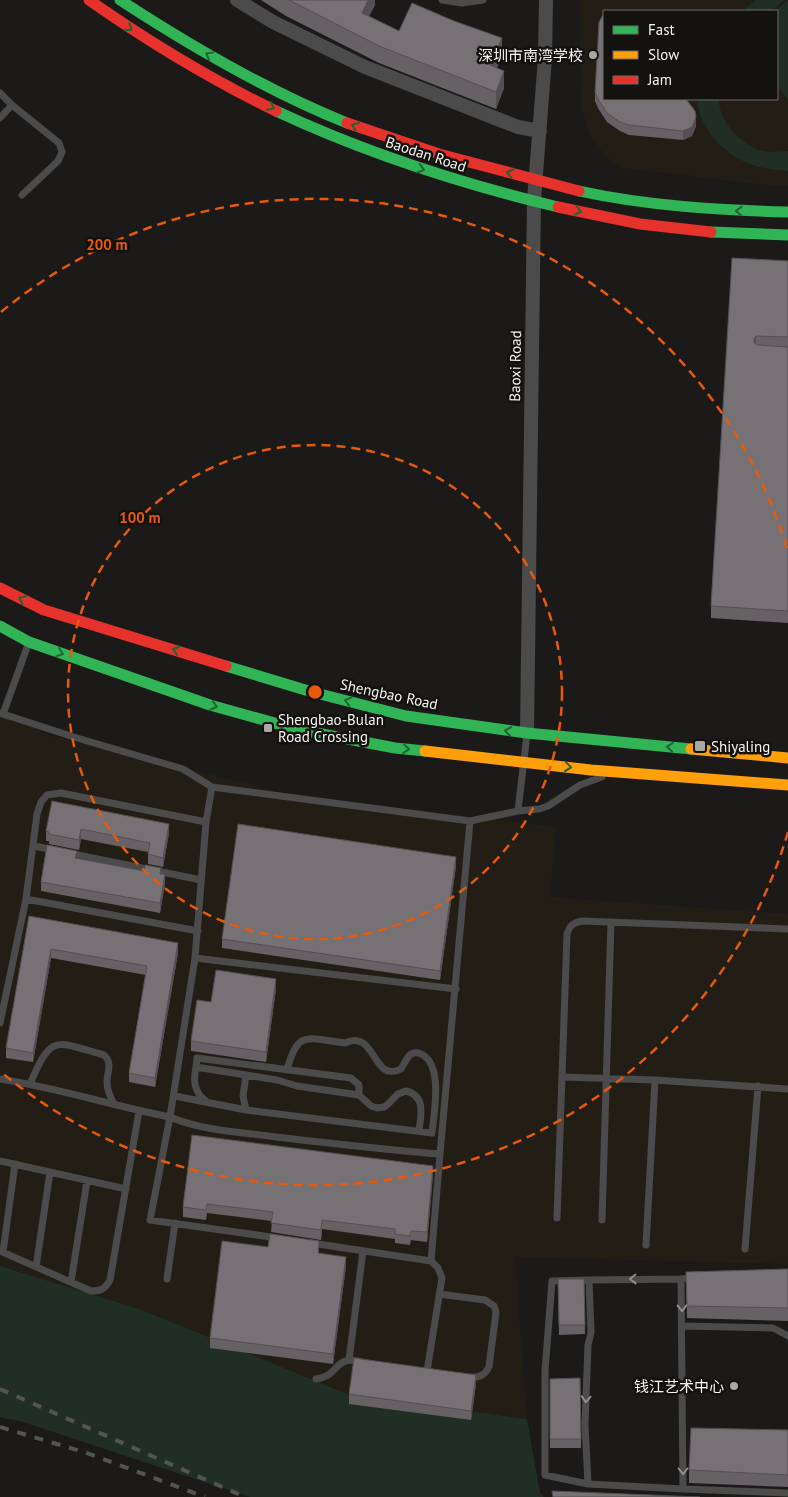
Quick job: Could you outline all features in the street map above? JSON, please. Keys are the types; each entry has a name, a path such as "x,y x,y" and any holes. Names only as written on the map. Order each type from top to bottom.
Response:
{"main road":[{"name":"Baodan Road","path":"89,0 162,49 230,88 352,144 414,167 485,188 592,215 658,226 725,233 788,235"},
{"name":"Baodan Road","path":"120,0 171,34 239,72 342,120 420,149 597,195 728,211 788,212"},
{"name":"Shengbao Road","path":"0,588 44,610 312,692 406,716 527,733 788,758"},
{"path":"0,626 29,642 210,705 296,729 395,748 617,772 788,785"}],"street":[{"path":"237,0 273,22 365,67 518,127 540,131"},
{"name":"Baoxi Road","path":"527,733 534,200 545,58 546,0"}],"lane":[{"path":"442,0 462,3 483,0"},
{"path":"0,93 59,143 62,152 58,161 22,195"},
{"path":"0,118 12,105"},
{"path":"29,642 1,713 77,738 183,769 212,787 470,821 548,806 580,785 617,772"},
{"path":"518,811 527,733"},
{"path":"212,787 206,822 195,958 175,1096 150,1220 284,1239"},
{"path":"0,1023 26,899 36,814 46,794 61,793 206,822"},
{"path":"431,1261 470,821"},
{"path":"33,846 201,880"},
{"path":"26,899 198,931"},
{"path":"557,1218 567,934 570,926 575,922 582,921 788,928"},
{"path":"602,1220 611,922"},
{"path":"195,958 456,989"},
{"path":"175,1096 246,1110 432,1133 436,1088 434,1072 424,1055 415,1052 411,1054 407,1057 401,1069 392,1072 380,1066 369,1048 360,1042 350,1041 345,1043 306,1039 298,1042 287,1070"},
{"path":"30,1084 42,1058 51,1047 60,1043 104,1055 107,1058 109,1063 108,1094 114,1104"},
{"path":"207,1102 201,1098 195,1086 197,1058 351,1078 359,1085 359,1095"},
{"path":"196,1066 278,1080 297,1086 359,1095 371,1106 377,1108 388,1104 401,1092 411,1092 416,1095 421,1106 419,1131"},
{"path":"246,1075 243,1096 246,1110"},
{"path":"562,1078 655,1080 788,1088"},
{"path":"0,1079 30,1084 170,1117 197,1126 390,1150 440,1154"},
{"path":"646,1245 655,1080"},
{"path":"745,1249 758,1086"},
{"path":"15,1164 2,1252 91,1291 99,1291 106,1287 110,1280 139,1111"},
{"path":"0,1162 126,1189"},
{"path":"36,1267 50,1172"},
{"path":"71,1282 87,1180"},
{"path":"167,1279 175,1223"},
{"path":"304,1242 431,1261 438,1268 442,1278 427,1371"},
{"path":"349,1360 363,1251"},
{"path":"701,1278 552,1282 544,1372 545,1475 588,1484 683,1490 788,1493"},
{"path":"681,1279 684,1430 683,1490"},
{"path":"588,1484 585,1424 590,1333 589,1280"},
{"path":"439,1294 485,1300 494,1306 496,1312 486,1372 476,1378 456,1376"},
{"path":"682,1326 773,1328 788,1336"},
{"path":"316,1379 326,1378 343,1362 349,1360 368,1363"},
{"path":"417,1370 437,1373"}],"shaded area":[{"name":"深圳市南湾学校","path":"580,0 788,0 788,185 775,186 622,168 606,157 589,133 581,107"},
{"path":"0,708 45,734 298,796 556,827 550,897 788,914 788,1264 515,1257 527,1419 350,1395 142,1310 0,1266"}],"green space":[{"path":"756,0 784,0 772,10 744,10"},
{"path":"788,0 788,99 778,87 778,10 776,10"},
{"path":"697,100 719,100 722,115 736,135 757,149 777,152 788,151 788,171 753,165 733,155 715,140 708,131 699,110"},
{"path":"0,1266 142,1310 350,1395 527,1419 540,1493 544,1497 250,1497 23,1422 0,1417"}],"building":[{"path":"289,0 368,0 362,13 399,31 412,3 454,21 502,38 490,65 504,71 496,92 379,46"},
{"path":"603,15 603,100 687,100 695,111 696,117 692,127 683,131 629,125 620,122 607,113 595,92 599,22"},
{"path":"732,258 788,261 788,337 756,336 754,343 758,345 788,347 788,611 711,606"},
{"path":"52,801 169,824 163,858 148,854 150,843 81,829 79,840 49,834 46,831"},
{"path":"238,824 456,857 440,971 222,939"},
{"path":"47,845 77,851 75,858 144,871 145,865 161,868 160,874 165,874 160,903 41,882"},
{"path":"29,916 178,943 155,1078 129,1073 147,966 51,949 33,1053 6,1048"},
{"path":"216,970 276,979 266,1052 191,1041 197,1000 211,1002"},
{"path":"192,1135 433,1166 427,1232 411,1231 410,1236 395,1234 395,1229 322,1220 321,1230 271,1223 273,1212 207,1204 206,1210 183,1207"},
{"path":"270,1234 319,1241 318,1253 346,1257 333,1354 210,1338 222,1241 268,1247"},
{"path":"788,1269 788,1308 687,1306 686,1272"},
{"path":"558,1279 584,1279 585,1325 559,1325"},
{"path":"354,1358 476,1375 471,1411 349,1394"},
{"path":"580,1378 581,1439 550,1439 550,1379"},
{"path":"691,1428 788,1430 788,1475 689,1470"},
{"path":"552,1491 700,1497 553,1497"}],"railway":[{"path":"0,1389 245,1497"},
{"path":"0,1427 87,1453 205,1497"}],"traffic: fast":[{"path":"120,0 230,67 288,97 347,123"},
{"path":"276,111 379,154 450,178 558,207"},
{"path":"579,191 683,206 788,212"},
{"path":"711,232 788,235"},
{"path":"0,626 29,642 210,705 296,729 395,748 425,751"},
{"path":"226,666 312,692 406,716 527,733 691,749"}],"traffic: slow":[{"path":"691,749 788,758"},
{"path":"425,751 591,770 788,785"}],"traffic: jam":[{"path":"89,0 134,31 180,59 276,111"},
{"path":"347,123 439,154 579,191"},
{"path":"558,207 640,224 711,232"},
{"path":"0,588 44,610 226,666"}],"place":[{"name":"深圳市南湾学校","path":"593,55"},
{"name":"Shengbao-Bulan Road Crossing","path":"268,728"},
{"name":"Shiyaling","path":"700,746"},
{"name":"钱江艺术中心","path":"734,1386"}]}
